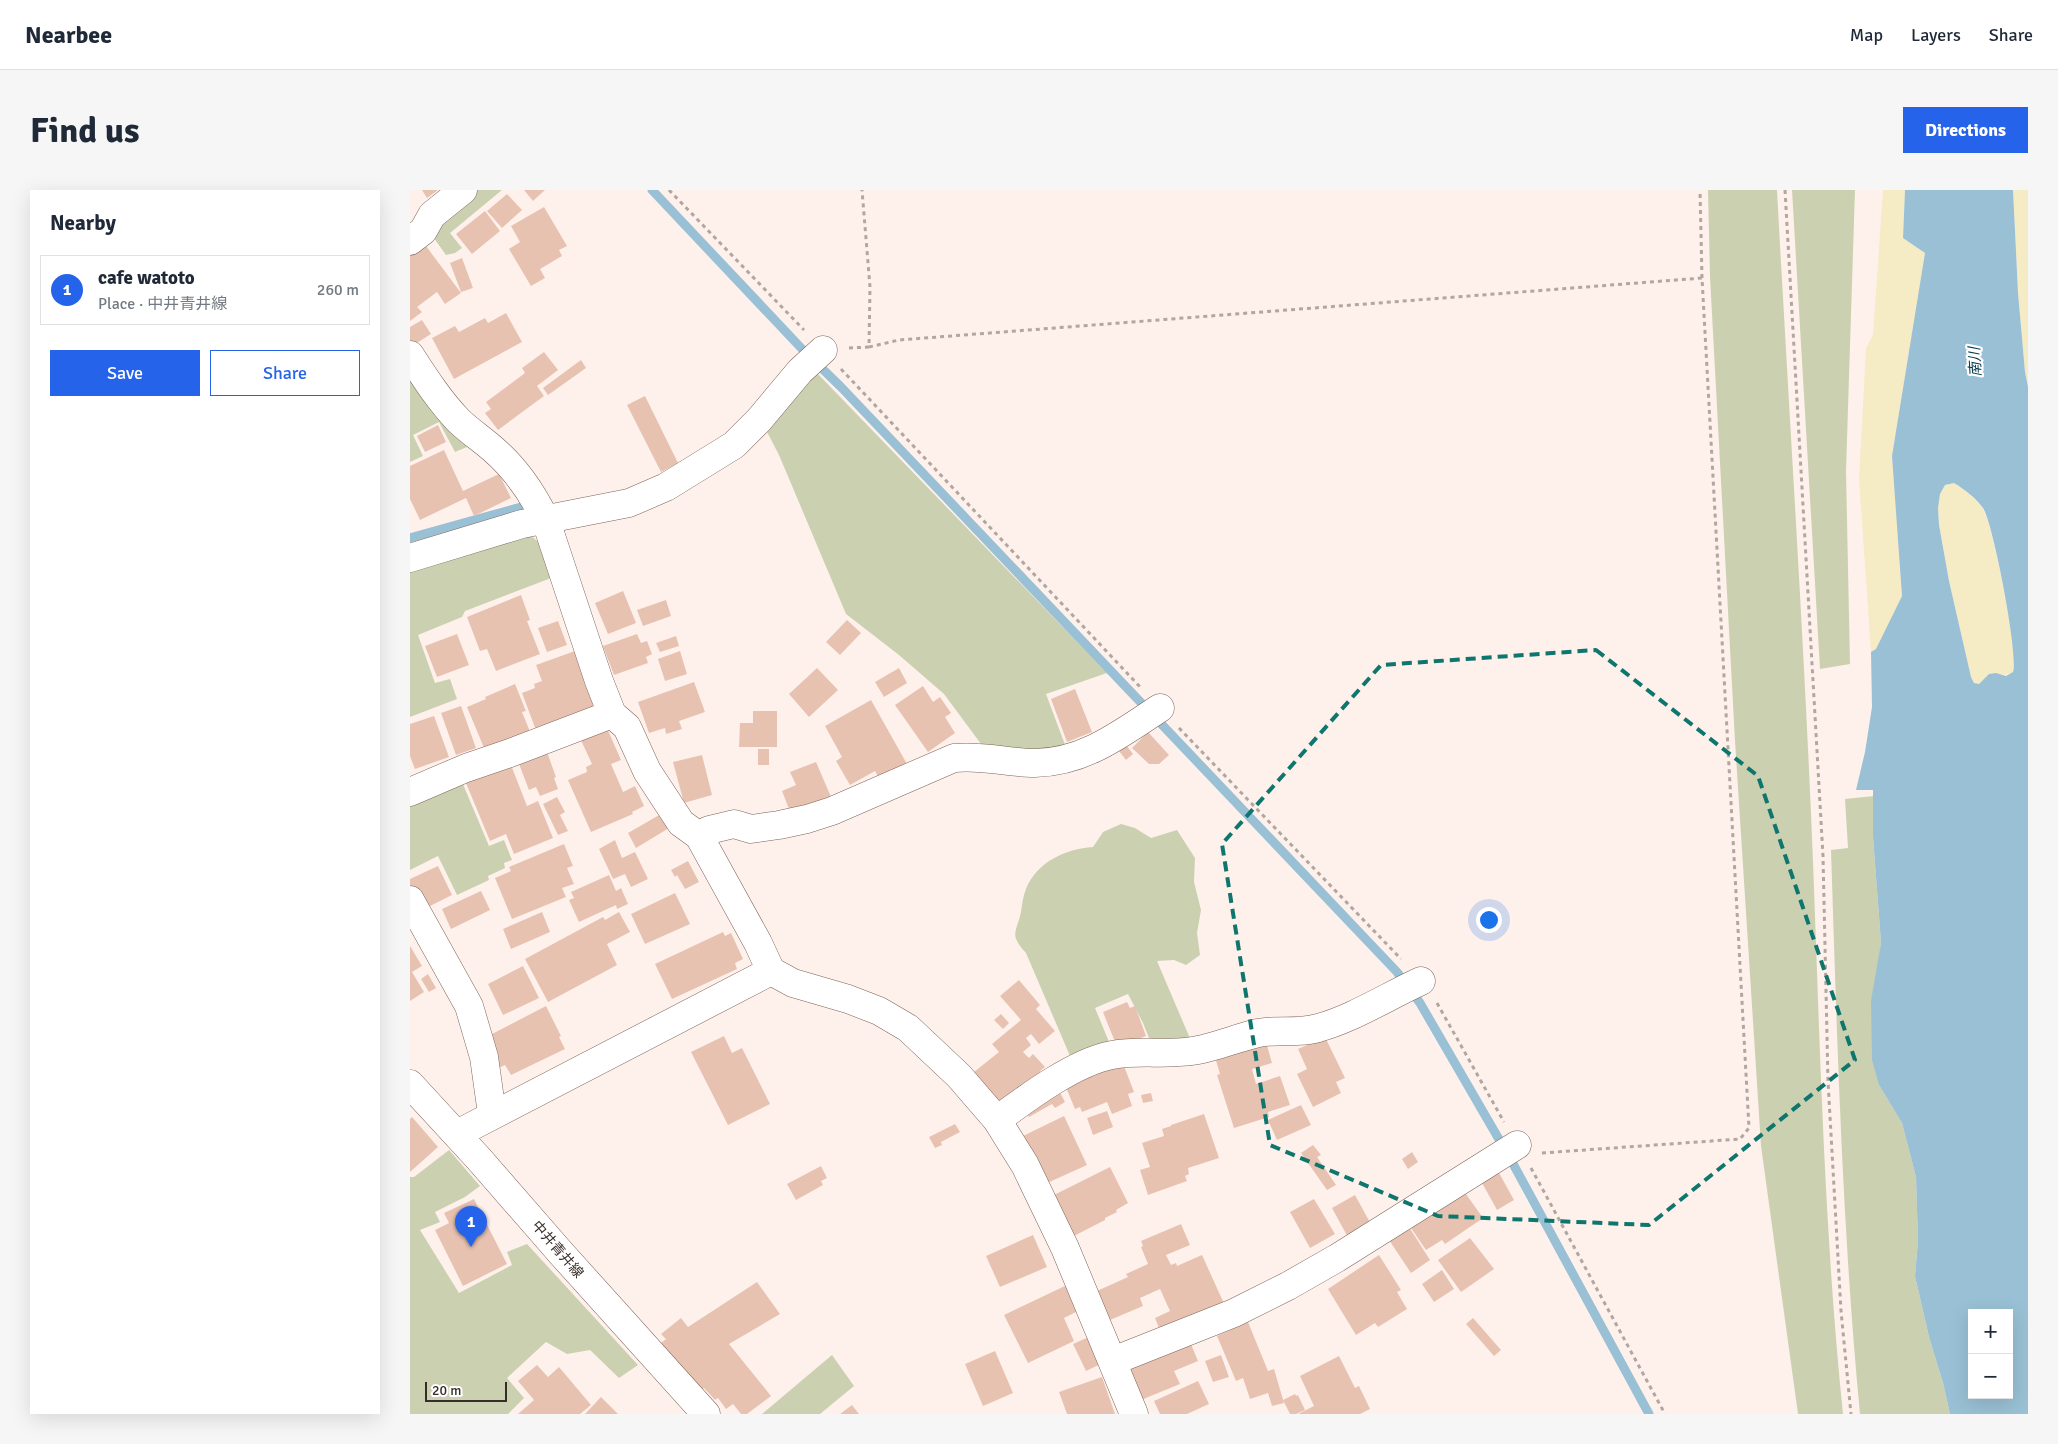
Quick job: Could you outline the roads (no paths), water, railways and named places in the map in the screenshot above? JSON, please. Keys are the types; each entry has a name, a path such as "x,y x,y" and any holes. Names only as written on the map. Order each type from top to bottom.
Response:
{"street":[{"path":"410,241 423,231 432,215 463,190"},
{"path":"410,558 522,524 546,521 629,503 666,487 703,466 734,445 759,420 800,371 823,350"},
{"path":"410,355 440,400 460,422 494,450 514,470 535,498 546,521 599,681 612,714 627,727 647,771 682,823 699,836 758,943 771,971 793,983 879,1011 908,1028 959,1076 997,1120 1025,1165 1064,1248 1134,1414"},
{"path":"699,836 709,830 734,824 751,829 807,819 832,811 954,758 973,756 1034,763 1062,761 1086,754 1160,708"},
{"path":"410,792 466,768 510,754 612,714"},
{"path":"410,900 469,1006 484,1056 492,1114"},
{"path":"456,1134 771,971"},
{"path":"997,1120 1028,1097 1072,1070 1110,1056 1128,1053 1192,1051 1258,1033 1307,1031 1336,1022 1421,981"},
{"name":"中井青井線","path":"410,1084 706,1414"},
{"path":"1113,1361 1234,1313 1288,1286 1520,1150"}],"water":[{"name":"南川","path":"1905,190 2013,190 2018,293 2028,387 2028,1414 1950,1414 1915,1276 1918,1241 1916,1177 1902,1123 1879,1085 1872,1060 1871,1001 1881,943 1873,837 1873,790 1856,790 1865,752 1872,707 1871,652 1876,649 1902,596 1892,456 1925,253 1903,238","holes":["1954,483 1983,508 1993,537 2009,617 2014,661 2013,672 2006,676 1996,673 1989,674 1979,684 1974,683 1971,677 1949,581 1939,525 1938,508 1940,494 1945,485"]}],"waterway":[{"path":"652,190 1397,972 1420,1003 1511,1160 1649,1414"},
{"path":"410,538 521,507"}],"place":[{"name":"cafe watoto","path":"471,1247"}]}
